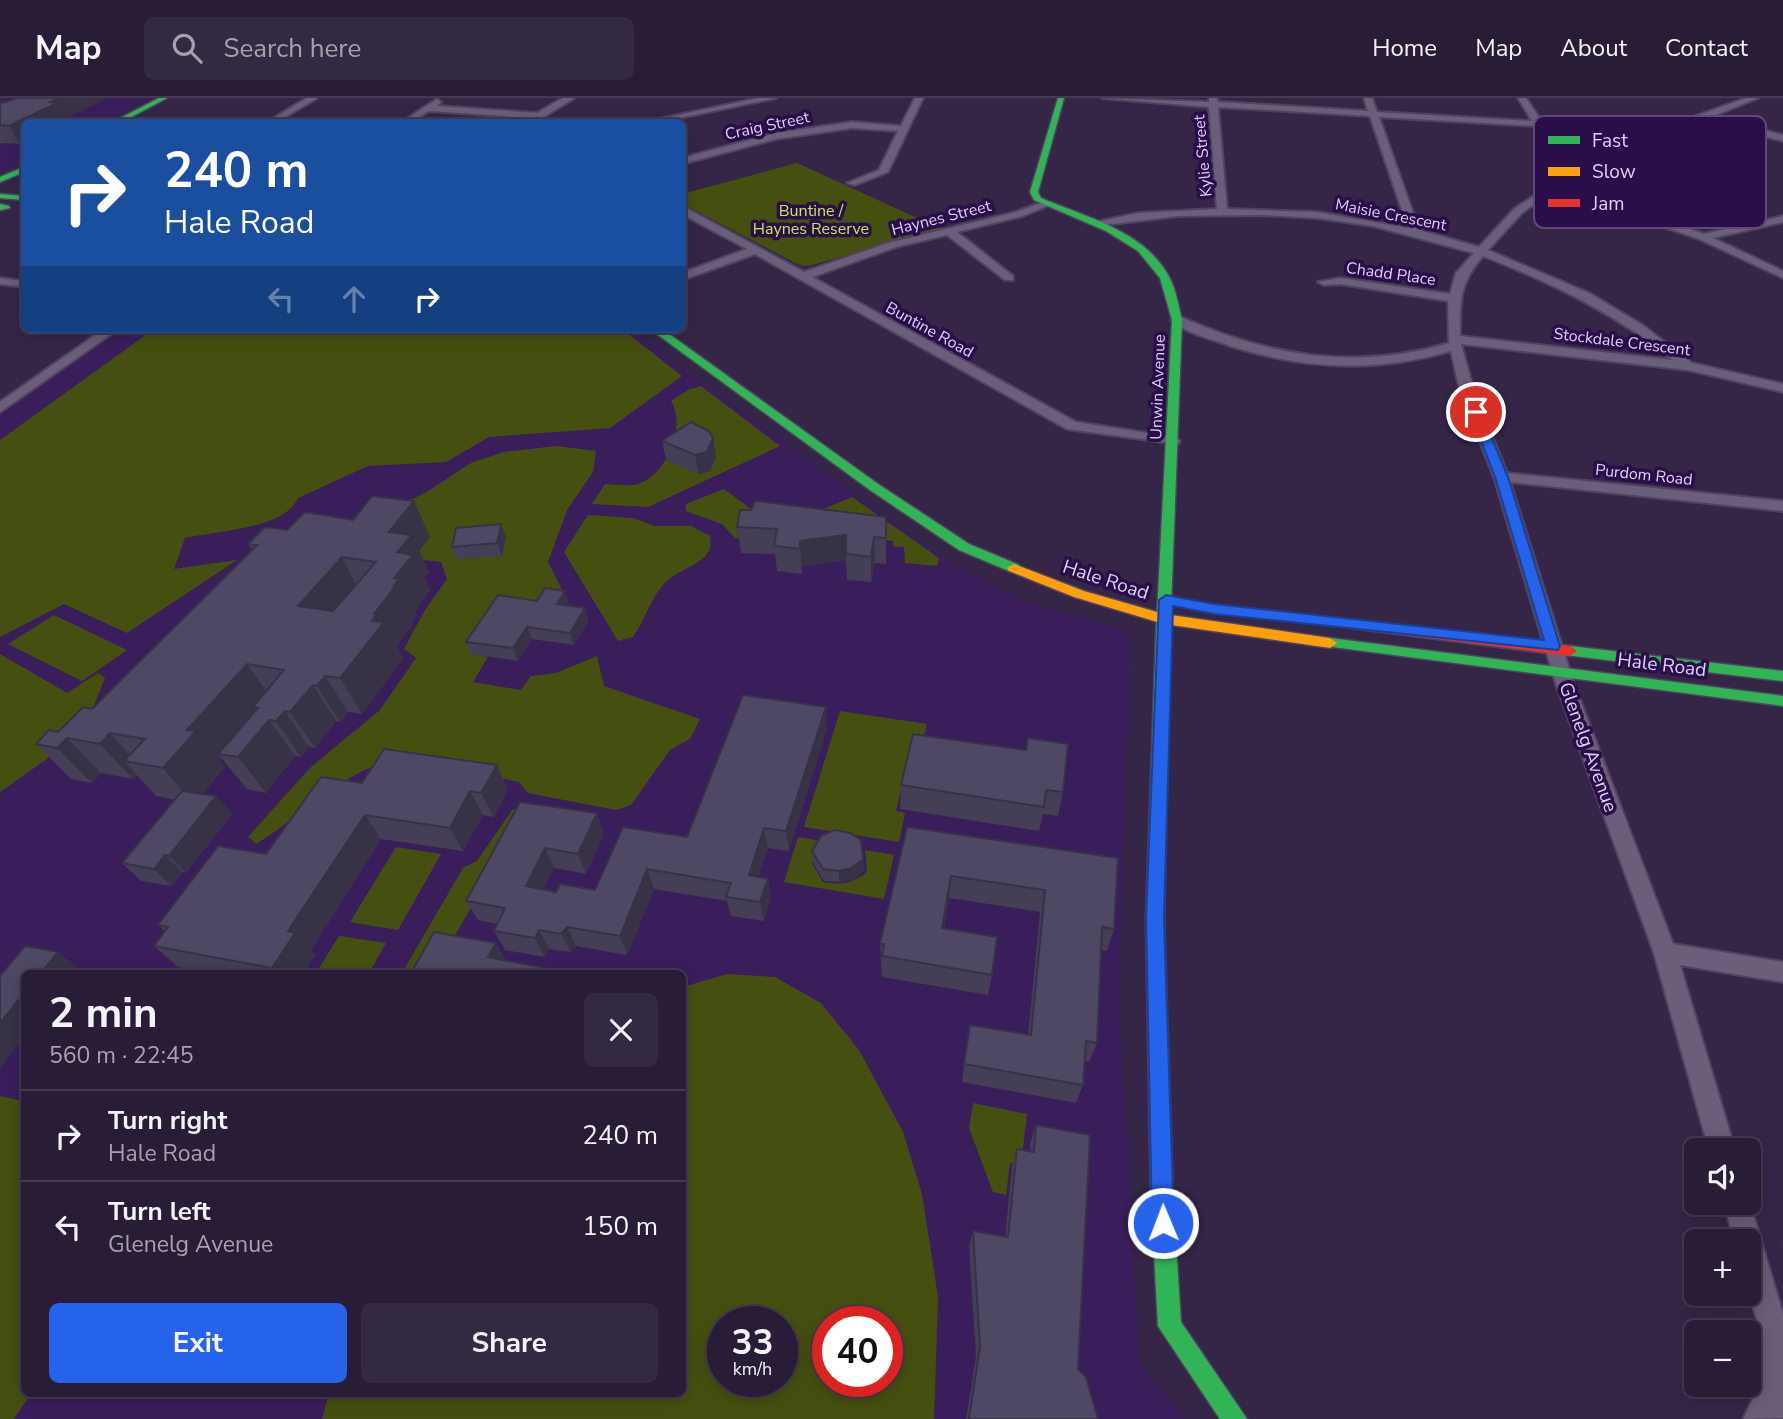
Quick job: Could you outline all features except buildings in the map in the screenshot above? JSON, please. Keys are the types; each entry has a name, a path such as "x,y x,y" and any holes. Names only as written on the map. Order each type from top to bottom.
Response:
{"street":[{"path":"123,119 164,98"},
{"path":"276,119 313,98"},
{"path":"410,119 442,98"},
{"path":"427,108 535,119 570,98"},
{"path":"664,119 772,98"},
{"path":"852,183 883,172 901,129 919,98"},
{"path":"1047,204 1038,200 1034,191 1061,98"},
{"path":"1107,98 1213,101 1372,115 1534,124"},
{"path":"1368,98 1414,231"},
{"path":"1522,98 1534,116"},
{"path":"1714,98 1733,104"},
{"name":"Glenelg Avenue","path":"1704,116 1754,98"},
{"name":"Kylie Street","path":"1213,101 1222,211"},
{"name":"Craig Street","path":"686,160 776,136 852,125 901,129"},
{"path":"1766,134 1783,138"},
{"path":"2,205 21,199"},
{"name":"Glenelg Avenue","path":"1534,199 1518,211 1462,274 1454,298 1455,342 1467,391 1502,477 1561,673 1665,953 1719,1138"},
{"name":"Unwin Avenue","path":"1047,204 1100,224 1131,242 1156,266 1165,279 1177,320 1164,619"},
{"name":"Haynes Street","path":"803,276 884,247 1047,204"},
{"path":"2,205 21,209"},
{"name":"Buntine Road","path":"686,211 1072,426 1173,441"},
{"name":"Maisie Crescent","path":"1100,224 1142,215 1222,211 1296,214 1414,231 1534,271 1577,292 1634,325 1688,366"},
{"path":"1677,228 1703,237 1783,275"},
{"path":"1703,237 1743,228"},
{"path":"949,231 1009,278"},
{"path":"686,276 758,249"},
{"path":"0,281 21,283"},
{"name":"Chadd Place","path":"1324,282 1374,285 1454,298"},
{"path":"0,293 21,283"},
{"name":"Stockdale Crescent","path":"1177,320 1214,339 1257,352 1304,359 1356,363 1455,342 1688,366 1783,388"},
{"path":"686,332 702,342"},
{"path":"0,408 106,333"},
{"name":"Hale Road","path":"661,333 874,487 964,547 1079,594 1164,619 1783,701"},
{"name":"Purdom Road","path":"1502,477 1783,506"},
{"path":"1164,619 1155,918 1163,1247 1168,1313 1170,1326 1235,1419"},
{"name":"Hale Road","path":"1336,622 1553,646 1783,676"},
{"path":"1665,953 1783,972"},
{"path":"1761,1282 1777,1333 1770,1409"}],"shaded area":[{"path":"0,98 153,98 110,119 21,119 21,164 0,174"},
{"path":"116,333 635,333 947,561 1023,600 1130,632 1119,1005 1140,1366 1187,1419 0,1419 0,414"}],"green space":[{"name":"Buntine / Haynes Reserve","path":"797,163 941,229 808,266 799,265 686,206 686,193"},
{"path":"148,333 627,333 682,376 610,428 489,437 446,462 368,466 298,498 291,508 265,522 185,538 174,569 237,560 127,633 64,604 0,637 0,440"},
{"path":"701,386 780,446 648,507 592,504 605,484 638,484 657,471 665,461 675,436 677,423 671,401 688,390"},
{"path":"556,446 596,451 593,472 567,510 548,562 569,604 472,654 488,657 473,682 521,690 531,676 556,673 597,656 604,686 700,719 690,739 670,750 631,805 616,810 528,793 519,782 454,768 420,763 387,763 372,767 339,785 256,844 248,837 310,768 380,710 416,658 404,649 425,610 447,579 441,562 378,555 347,530 425,493 471,463 504,452"},
{"path":"724,489 766,520 741,538 735,538 722,524 686,511 686,504"},
{"path":"852,497 939,558 937,566 905,563 904,547 893,546 893,541 772,525 802,518"},
{"path":"588,515 633,518 655,526 691,526 710,536 711,545 704,558 662,586 633,637 618,641 564,552"},
{"path":"54,615 127,650 82,681 8,644"},
{"path":"0,654 67,693 98,673 105,678 86,725 51,756 0,792"},
{"path":"840,711 927,724 919,757 909,756 896,811 905,813 899,842 804,827"},
{"path":"513,809 525,811 436,970 404,970 463,868 477,861"},
{"path":"798,837 828,842 820,846 812,863 823,882 846,883 867,872 865,850 894,855 884,899 784,882"},
{"path":"396,847 441,854 398,930 350,922"},
{"path":"339,936 386,943 371,970 318,970"},
{"path":"727,974 775,977 821,1003 859,1050 903,1132 922,1194 938,1297 934,1419 322,1419 328,1397 686,1397 686,986"},
{"path":"0,1096 21,1100 21,1397 28,1397 14,1419 0,1419"},
{"path":"973,1103 1027,1114 1021,1165 1010,1163 1006,1195 993,1192 969,1128"}],"traffic: fast":[{"path":"123,119 164,98"},
{"path":"1061,98 1034,192 1038,200 1109,229 1141,249 1165,278 1177,320 1163,634 1155,920"},
{"path":"0,180 21,170"},
{"path":"0,196 21,198"},
{"path":"0,207 6,208"},
{"path":"661,333 874,487 964,547 1014,568"},
{"path":"1330,643 1783,701"},
{"path":"1570,651 1783,676"},
{"path":"1162,1199 1170,1326 1235,1419"}],"traffic: slow":[{"path":"1014,568 1079,594 1164,619 1330,643"},
{"path":"1155,920 1162,1199"}],"traffic: jam":[{"path":"1356,625 1570,651"}],"route":[{"path":"1163,1223 1155,918 1166,600 1214,609 1553,646 1502,477 1476,412"}]}
